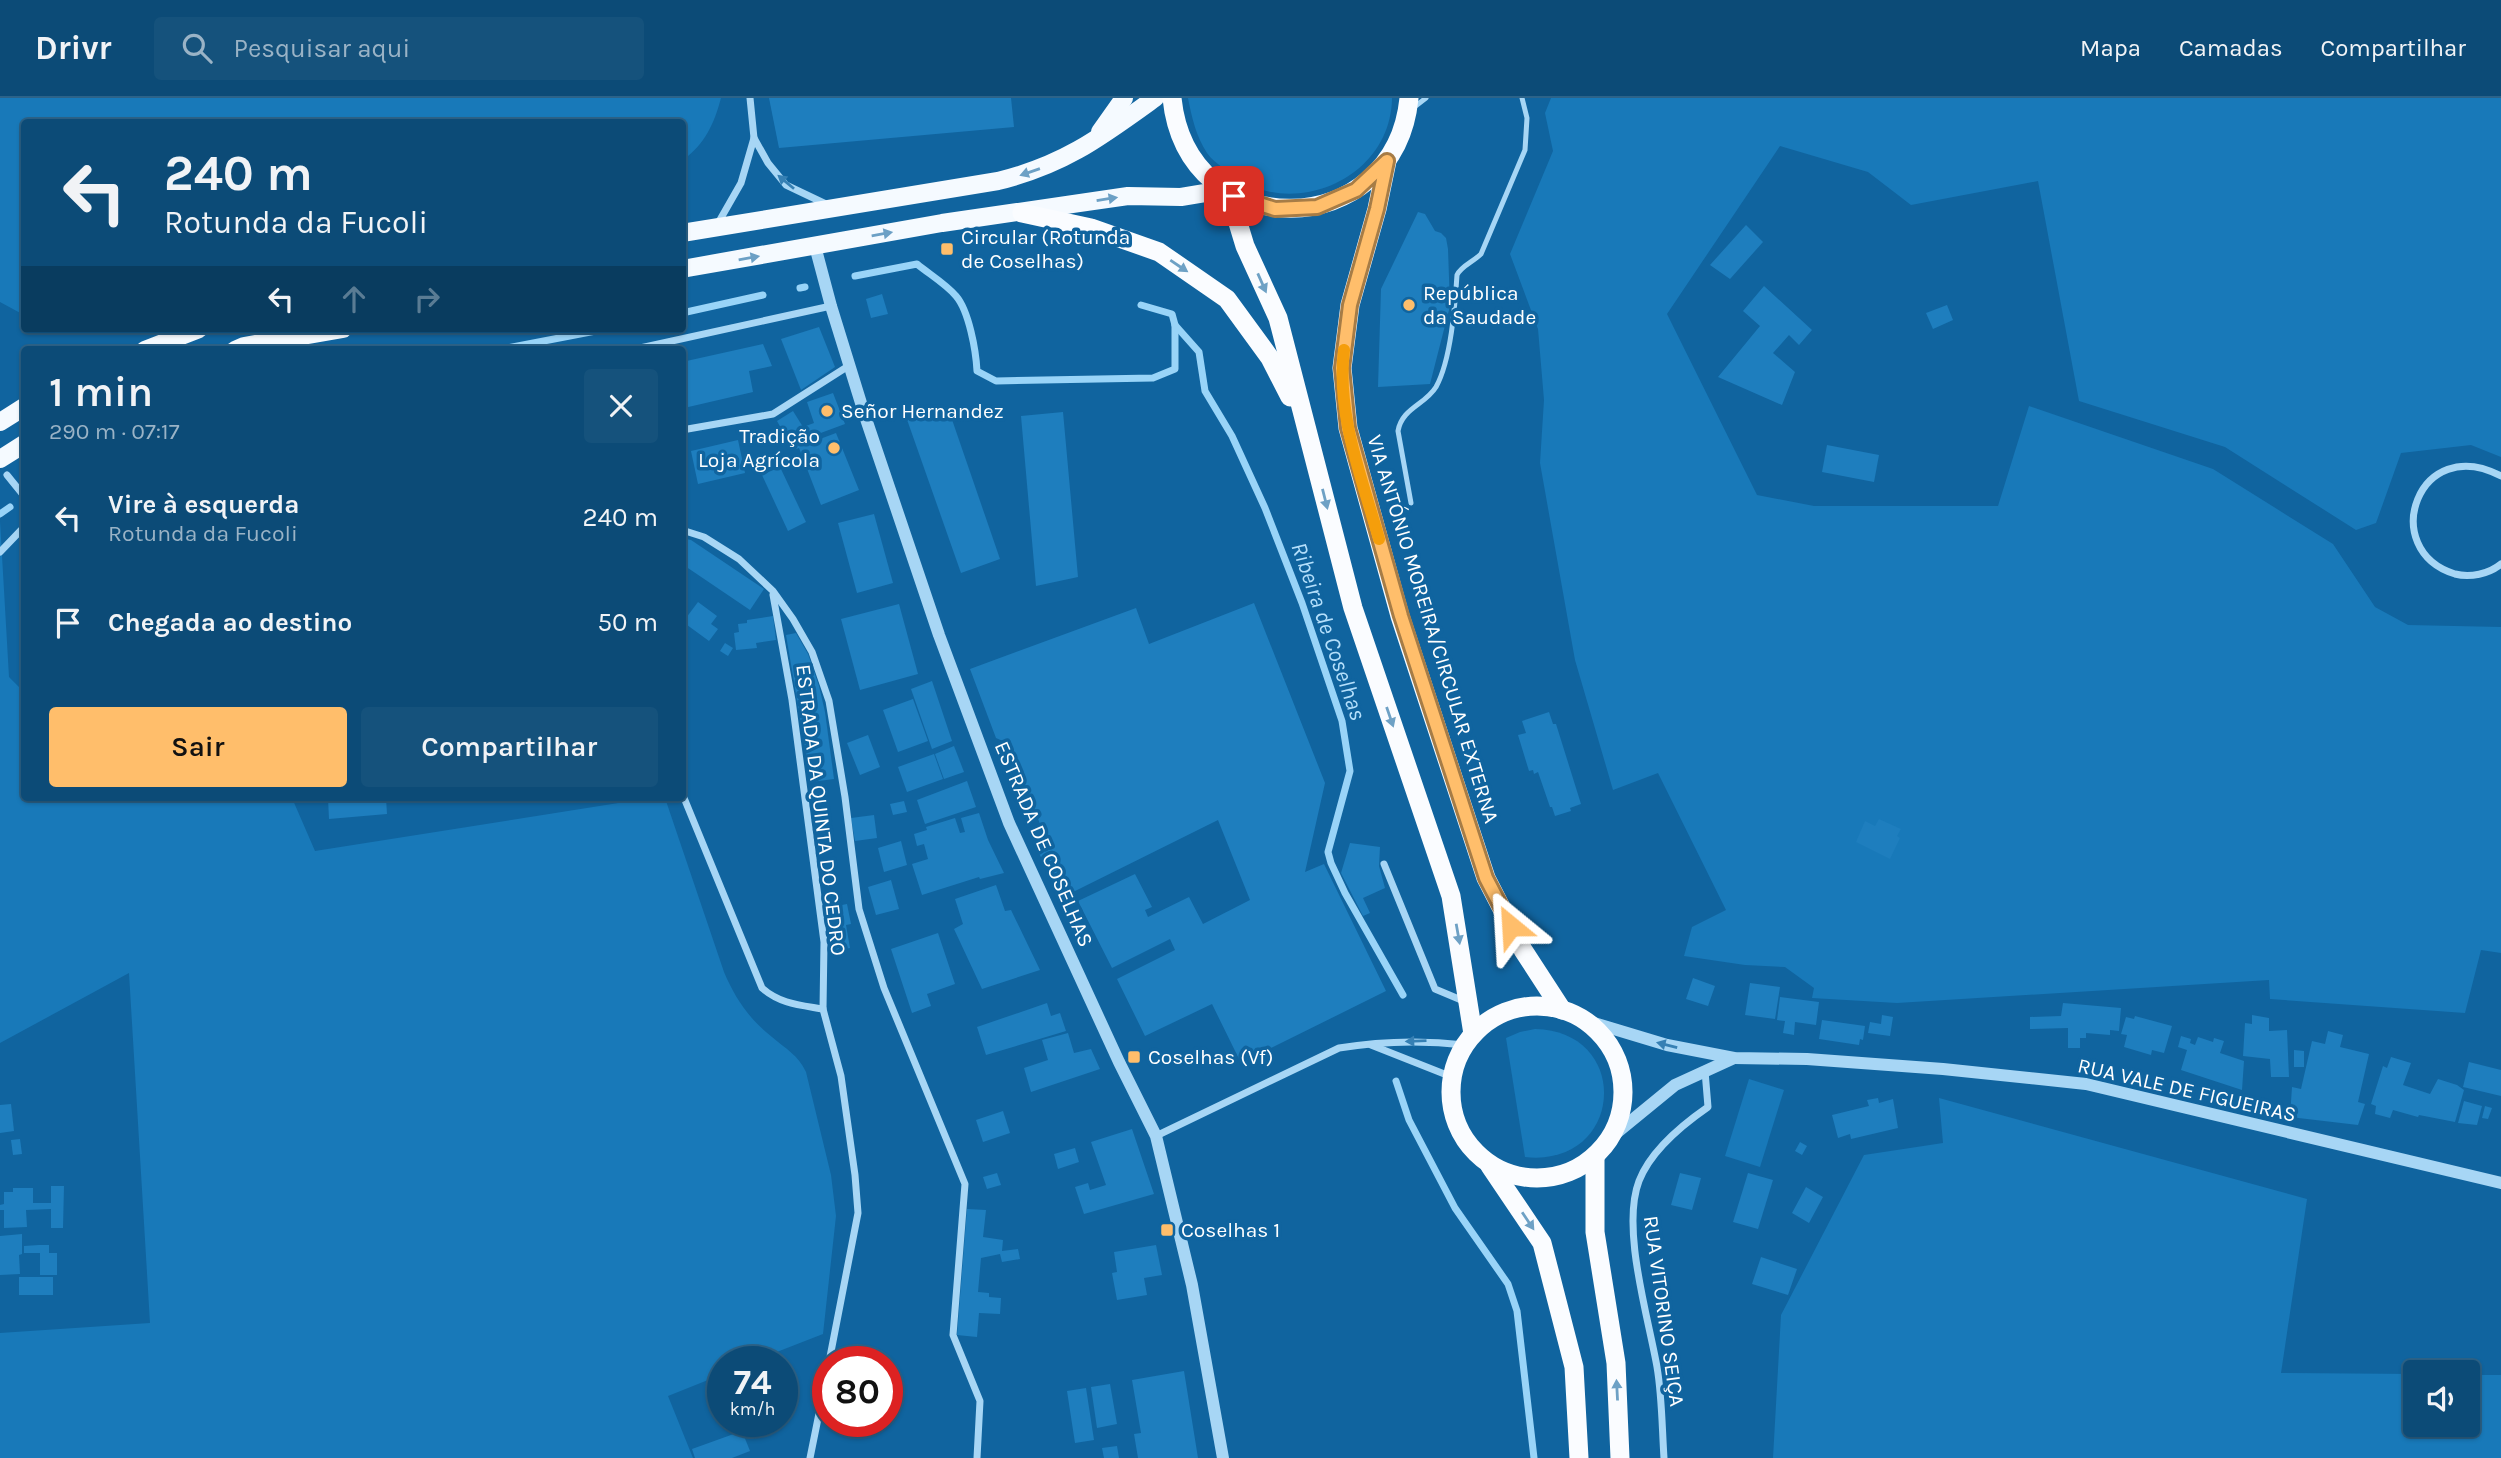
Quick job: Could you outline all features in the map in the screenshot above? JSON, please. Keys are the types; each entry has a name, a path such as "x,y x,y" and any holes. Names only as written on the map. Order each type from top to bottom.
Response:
{"highway":[{"path":"1172,98 1174,117 1184,145 1201,170 1229,193 1275,209 1317,207 1356,190 1387,161 1400,138 1408,105"},
{"name":"VIA ANTÓNIO MOREIRA/CIRCULAR EXTERNA","path":"1387,161 1377,209 1350,305 1342,368 1348,428 1401,616 1486,878 1523,950 1562,1010"},
{"path":"1229,193 1245,246 1278,318 1353,608 1451,896 1463,966 1469,1040"},
{"path":"1023,212 1091,228 1159,252 1227,299 1270,358 1308,433"},
{"path":"1489,1165 1515,1176 1543,1179 1571,1172 1595,1157 1609,1139 1620,1115 1623,1088 1617,1061 1604,1038 1584,1020 1562,1010 1538,1006 1514,1009 1491,1019 1469,1040 1452,1077 1451,1102 1457,1126 1470,1148 1489,1165 1542,1243 1574,1367 1579,1458"},
{"path":"1595,1157 1595,1232 1616,1363 1620,1458"}],"main road":[{"path":"1092,144 1125,98"},
{"path":"686,232 998,181 1031,173 1092,144 1155,98"},
{"path":"686,268 942,223 1128,196 1181,197 1229,193"},
{"path":"155,346 190,333"},
{"path":"244,346 320,333"},
{"path":"0,422 21,409"},
{"path":"3,467 21,447"}],"street":[{"path":"716,227 741,183 754,138 750,98"},
{"path":"754,138 768,163 786,185 834,207"},
{"name":"ESTRADA DE COSELHAS","path":"815,246 849,365 939,635 1009,823 1156,1136 1192,1285 1223,1458"},
{"path":"649,346 831,306"},
{"path":"686,429 773,414 849,365"},
{"path":"2501,476 2485,468 2467,465 2449,468 2433,477 2421,491 2414,508 2413,526 2418,544 2428,559 2442,570 2460,575 2478,575 2501,564"},
{"path":"3,467 21,492"},
{"path":"0,552 21,530"},
{"path":"686,531 704,537 739,559 773,591 812,652 829,701 845,797 859,909 884,988 965,1184 953,1335 980,1401 977,1458"},
{"name":"ESTRADA DA QUINTA DO CEDRO","path":"773,591 792,700 824,942 823,1009 841,1076 858,1213 832,1346"},
{"path":"685,801 762,988 773,998 786,1003 823,1009"},
{"path":"1384,864 1434,989 1467,1003"},
{"name":"RUA VALE DE FIGUEIRAS","path":"1584,1020 1667,1045 1734,1058 1807,1059 1943,1069 2087,1084 2501,1183"},
{"path":"1156,1136 1339,1048 1367,1044 1469,1040"},
{"path":"1367,1044 1452,1077"},
{"name":"RUA VALE DE FIGUEIRAS","path":"1609,1139 1675,1085 1734,1058"},
{"name":"RUA VITORINO SEIÇA","path":"1664,1458 1658,1370 1632,1235 1633,1208 1639,1180 1657,1153 1685,1123 1708,1107 1705,1071"},
{"path":"810,1458 814,1437"}],"lane":[{"path":"1408,105 1426,98"},
{"path":"1411,503 1398,431 1400,421 1404,414 1426,400 1440,378 1455,313 1457,275 1460,269 1471,264 1480,254 1525,150 1527,118 1522,98"}],"shaded area":[{"path":"0,98 721,98 708,133 686,157 686,119 21,119 21,313 0,302"},
{"path":"1188,98 1392,98 1387,128 1374,153 1354,172 1330,186 1303,193 1275,193 1247,185 1216,163 1200,140"},
{"path":"1551,98 2501,98 2501,457 2471,445 2401,453 2376,523 2356,530 2225,447 2079,401 2038,181 1911,205 1868,172 1780,146 1667,314 1757,495 1814,506 1998,506 2029,406 2213,469 2333,544 2375,607 2408,625 2501,627 2501,953 2481,950 2465,1013 2270,999 2269,980 1897,1003 1812,998 1814,988 1785,967 1745,965 1684,956 1692,927 1726,910 1658,773 1613,790 1575,660 1540,463 1544,400 1538,329 1510,254 1553,151 1545,113"},
{"path":"0,521 9,677 21,689 21,801 293,801 315,851 631,801 666,801 724,972 733,991 756,1023 795,1057 806,1072 831,1175 836,1216 823,1334 792,1346 707,1346 707,1380 668,1396 693,1458 0,1458 0,1333 150,1323 129,973 0,1043"},
{"path":"1535,1029 1567,1036 1589,1051 1601,1073 1604,1098 1598,1122 1582,1142 1558,1155 1525,1157 1506,1038"},
{"path":"1749,1079 1784,1090 1760,1167 1725,1156"},
{"path":"1939,1098 2307,1199 2281,1373 2403,1374 2403,1437 2480,1437 2480,1375 2501,1375 2501,1458 1773,1458 1781,1315 1864,1155 1943,1143"}],"building":[{"path":"769,98 1011,98 1014,127 779,148"},
{"path":"1418,212 1425,214 1435,231 1446,238 1450,306 1430,384 1378,387 1381,289"},
{"path":"1746,225 1763,242 1730,279 1710,265"},
{"path":"1764,286 1812,330 1799,345 1789,335 1773,353 1795,372 1782,405 1718,377 1760,326 1743,311"},
{"path":"882,294 888,314 871,318 866,299"},
{"path":"1947,305 1953,320 1933,329 1926,313"},
{"path":"819,327 835,367 801,390 781,339"},
{"path":"763,344 772,366 749,371 753,392 686,408 686,361"},
{"path":"833,393 845,424 818,434 820,439 836,433 859,490 821,505 799,448 793,450 777,421 793,411 803,427 814,423 807,402"},
{"path":"948,408 1000,559 961,573 904,411"},
{"path":"1063,412 1078,577 1036,586 1021,416"},
{"path":"738,440 745,473 698,484 691,451"},
{"path":"1827,445 1879,455 1874,482 1822,472"},
{"path":"780,467 806,522 788,531 762,475"},
{"path":"874,514 893,583 857,593 838,523"},
{"path":"686,539 764,589 750,610 686,567"},
{"path":"698,602 717,616 711,624 718,629 709,641 686,624 686,618"},
{"path":"1254,603 1325,783 1305,872 1324,864 1386,991 1241,1063 1212,1004 1145,1036 1117,979 1175,950 1170,939 1112,968 1078,901 1135,874 1152,907 1145,910 1148,917 1189,897 1203,924 1250,900 1218,820 1061,898 1035,845 1035,837 1043,832 1034,808 1026,811 1020,809 1007,772 1008,766 1018,763 1010,740 1005,742 996,738 970,669 1136,608 1149,644"},
{"path":"899,604 918,674 860,690 841,619"},
{"path":"773,616 776,640 756,643 757,648 736,650 734,633 739,632 738,624"},
{"path":"796,633 808,654 819,686 834,779 811,782 786,635"},
{"path":"725,643 733,648 728,656 720,651"},
{"path":"932,681 952,741 932,749 911,689"},
{"path":"913,699 928,741 898,752 883,710"},
{"path":"1549,712 1553,724 1556,724 1581,804 1570,808 1571,811 1555,816 1538,772 1534,774 1533,770 1529,771 1518,735 1526,733 1522,721"},
{"path":"868,735 880,767 860,775 847,743"},
{"path":"954,746 964,772 944,779 935,754"},
{"path":"934,754 943,779 907,792 898,767"},
{"path":"967,781 976,807 925,824 917,800"},
{"path":"827,797 831,846 820,848 814,799"},
{"path":"328,801 386,801 387,814 329,819"},
{"path":"904,801 907,812 893,815 890,804"},
{"path":"979,813 1004,873 980,879 979,877 922,895 912,864 928,859 924,844 917,846 914,834 927,830 926,827 955,818 960,833 965,832 961,818"},
{"path":"874,815 877,838 855,841 851,818"},
{"path":"1879,819 1901,829 1897,836 1900,838 1890,859 1856,842 1865,821 1875,826"},
{"path":"901,841 907,865 884,872 878,848"},
{"path":"1350,843 1380,847 1379,866 1385,888 1363,898 1370,913 1363,916 1341,873"},
{"path":"891,880 899,909 876,915 868,887"},
{"path":"996,885 1005,911 1011,910 1040,970 982,989 954,929 963,924 955,899"},
{"path":"847,904 851,924 846,925 850,948 834,951 827,908"},
{"path":"938,933 955,984 927,994 931,1006 912,1013 891,949"},
{"path":"1693,978 1715,986 1708,1006 1686,999"},
{"path":"1750,983 1780,987 1775,1019 1745,1015"},
{"path":"1780,997 1819,1002 1816,1025 1795,1022 1794,1035 1783,1033 1785,1021 1777,1020"},
{"path":"1047,1003 1051,1016 1060,1013 1066,1031 986,1055 977,1027"},
{"path":"2063,1003 2121,1008 2119,1031 2110,1030 2110,1035 2086,1033 2086,1038 2080,1038 2080,1048 2068,1048 2068,1028 2030,1029 2030,1017 2061,1016"},
{"path":"1882,1015 1893,1017 1890,1036 1868,1033 1870,1022 1881,1024"},
{"path":"2252,1015 2269,1018 2269,1031 2287,1030 2289,1077 2271,1077 2270,1059 2243,1056 2245,1023 2252,1024"},
{"path":"2135,1016 2172,1026 2164,1053 2152,1050 2151,1055 2124,1047 2127,1035 2121,1034 2126,1017 2134,1019"},
{"path":"1822,1020 1865,1026 1863,1040 1860,1039 1859,1045 1819,1039"},
{"path":"2328,1031 2343,1035 2340,1047 2369,1054 2358,1102 2365,1104 2358,1125 2290,1117 2292,1087 2301,1089 2312,1041 2325,1044"},
{"path":"1068,1033 1074,1053 1091,1049 1100,1069 1031,1092 1024,1068 1048,1060 1042,1040"},
{"path":"2181,1036 2191,1039 2190,1043 2195,1045 2198,1037 2213,1042 2214,1038 2224,1041 2220,1053 2244,1061 2242,1090 2181,1070 2187,1050 2178,1047"},
{"path":"2294,1050 2304,1051 2304,1067 2294,1067"},
{"path":"2391,1057 2411,1063 2403,1085 2430,1094 2438,1079 2464,1090 2455,1122 2419,1115 2418,1117 2393,1110 2390,1118 2375,1114 2376,1106 2371,1104 2383,1066 2387,1068"},
{"path":"2469,1062 2501,1070 2501,1096 2463,1087"},
{"path":"1878,1098 1879,1103 1893,1099 1898,1128 1851,1139 1850,1134 1838,1138 1832,1115 1869,1106 1867,1100"},
{"path":"2464,1101 2482,1106 2477,1125 2458,1123"},
{"path":"11,1104 14,1131 0,1133 0,1105"},
{"path":"2485,1106 2492,1108 2488,1119 2482,1118"},
{"path":"1003,1111 1010,1133 983,1142 976,1120"},
{"path":"1132,1129 1154,1194 1084,1214 1075,1187 1088,1183 1090,1190 1106,1185 1091,1142"},
{"path":"20,1139 22,1154 13,1155 11,1140"},
{"path":"1800,1142 1807,1146 1802,1155 1795,1151"},
{"path":"1075,1148 1079,1162 1058,1169 1054,1154"},
{"path":"997,1173 1001,1185 987,1189 983,1177"},
{"path":"1680,1173 1701,1178 1692,1210 1671,1205"},
{"path":"1748,1173 1773,1180 1758,1229 1733,1222"},
{"path":"51,1186 64,1186 63,1228 51,1228 51,1209 26,1210 27,1227 4,1228 4,1210 0,1210 0,1205 4,1204 4,1192 13,1192 13,1188 33,1188 33,1203 51,1203"},
{"path":"1806,1187 1823,1197 1809,1223 1792,1213"},
{"path":"967,1209 986,1210 983,1237 1003,1240 1002,1251 1018,1249 1020,1259 1002,1262 1000,1254 981,1258 978,1292 1001,1298 1000,1314 979,1313 977,1337 957,1335"},
{"path":"22,1234 20,1274 0,1275 0,1236"},
{"path":"49,1245 49,1253 57,1253 57,1275 40,1275 40,1253 24,1253 24,1246"},
{"path":"1156,1245 1162,1275 1144,1278 1147,1295 1117,1300 1112,1273 1117,1272 1114,1252"},
{"path":"1761,1257 1797,1269 1788,1295 1752,1284"},
{"path":"19,1277 53,1277 53,1295 19,1295"},
{"path":"1184,1371 1198,1458 1138,1458 1134,1434 1141,1433 1132,1380"},
{"path":"1110,1384 1117,1424 1097,1428 1091,1387"},
{"path":"1086,1388 1094,1440 1075,1443 1067,1391"},
{"path":"725,1437 744,1437 750,1451 732,1458 695,1458 692,1449"},
{"path":"1117,1446 1119,1458 1104,1458 1102,1448"}],"waterway":[{"path":"855,276 917,264 947,287 961,303 971,332 977,371 996,381 1153,378 1175,369 1175,325 1172,314 1141,305"},
{"path":"800,288 805,287"},
{"path":"686,312 763,295"},
{"name":"Ribeira de Coselhas","path":"1175,325 1199,352 1205,391 1232,436 1265,508 1302,603 1342,721 1350,771 1328,852 1345,893 1403,995"},
{"path":"518,346 585,333"},
{"path":"0,514 10,507"},
{"name":"Ribeira de Coselhas","path":"1396,1081 1409,1120 1455,1208 1508,1284 1517,1311 1534,1458"}],"slow traffic":[{"path":"1344,350 1342,368 1348,428 1379,539"}],"place":[{"name":"Circular (Rotunda de Coselhas)","path":"947,249"},
{"name":"República da Saudade","path":"1409,305"},
{"name":"Señor Hernandez","path":"827,411"},
{"name":"Tradição Loja Agrícola","path":"834,448"},
{"name":"Coselhas (Vf)","path":"1134,1057"},
{"name":"Coselhas 1","path":"1167,1230"}],"route":[{"path":"1234,196 1275,209 1317,207 1356,190 1387,161 1377,209 1350,305 1342,368 1348,428 1401,616 1486,878 1511,926"}]}
